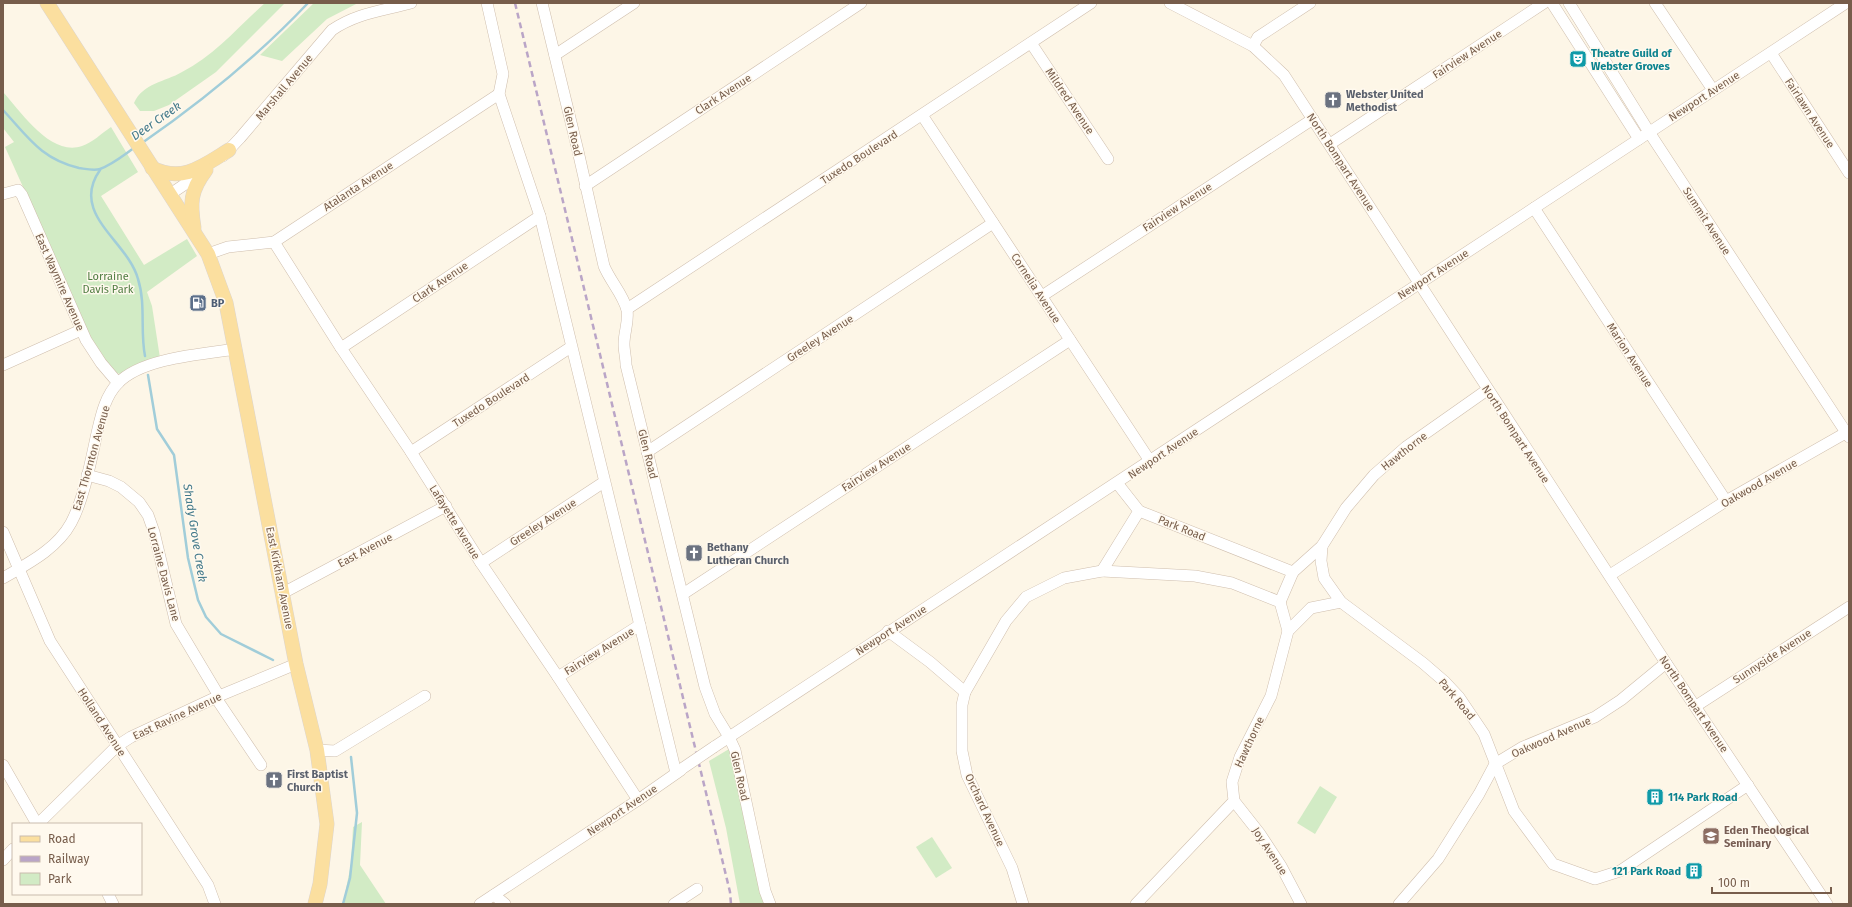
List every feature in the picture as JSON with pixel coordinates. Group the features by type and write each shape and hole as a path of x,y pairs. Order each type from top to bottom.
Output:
{"main road":[{"name":"East Kirkham Avenue","path":"47,3 208,254 226,303 296,664 317,750 327,824 320,884 315,904"},
{"path":"149,163 160,171 182,174 204,165 229,150"},
{"path":"195,233 191,207 192,196 197,181 206,170"}],"street":[{"name":"Marshall Avenue","path":"169,195 206,170 229,150 332,30 359,15 408,3"},
{"path":"487,3 503,74 499,94 540,216 640,625 680,770"},
{"name":"Glen Road","path":"542,3 604,266 611,281 623,299 626,309 628,323 624,343 626,365 705,687 715,714 735,750 765,891 770,904"},
{"path":"555,55 634,3"},
{"name":"Clark Avenue","path":"585,186 861,3"},
{"name":"Tuxedo Boulevard","path":"626,309 922,116 1091,3"},
{"name":"North Bompart Avenue","path":"1170,3 1253,46 1284,75 1330,144 1487,390 1610,575 1666,663 1827,904"},
{"path":"1253,46 1258,37 1310,3"},
{"name":"Fairview Avenue","path":"1330,144 1544,3"},
{"path":"1552,3 1644,135"},
{"name":"Summit Avenue","path":"1569,3 1644,135 1848,433"},
{"path":"1655,3 1713,90"},
{"name":"Newport Avenue","path":"480,904 638,800 714,747 888,631 1117,483 1846,3"},
{"name":"Mildred Avenue","path":"1031,43 1108,159"},
{"name":"Fairlawn Avenue","path":"1771,53 1849,173"},
{"name":"Atalanta Avenue","path":"208,254 228,247 274,242 499,94"},
{"name":"Cornelia Avenue","path":"922,116 1150,461"},
{"name":"Fairview Avenue","path":"1042,296 1313,119"},
{"name":"East Waymire Avenue","path":"3,194 18,190 22,195 81,330 93,352 118,383"},
{"name":"Marion Avenue","path":"1534,208 1726,501"},
{"name":"Clark Avenue","path":"341,348 540,216"},
{"name":"Greeley Avenue","path":"647,452 993,223"},
{"name":"Lafayette Avenue","path":"274,242 341,348 412,452 481,563 558,677 638,800"},
{"path":"3,365 81,330"},
{"name":"Fairview Avenue","path":"683,594 1070,340"},
{"name":"Tuxedo Boulevard","path":"412,452 571,347"},
{"name":"East Thornton Avenue","path":"3,578 56,543 71,524 87,475 108,397 118,383 140,368 154,363 236,349"},
{"name":"Hawthorne","path":"1322,546 1346,508 1374,474 1406,447 1487,390"},
{"name":"Oakwood Avenue","path":"1610,575 1726,501 1848,433"},
{"name":"Lorraine Davis Lane","path":"87,475 109,481 122,487 139,502 148,515 154,532 176,624 218,697 261,765"},
{"name":"Greeley Avenue","path":"481,563 604,482"},
{"path":"1102,571 1139,511 1117,483"},
{"name":"East Avenue","path":"283,593 446,506"},
{"name":"Park Road","path":"1139,511 1293,572"},
{"name":"Holland Avenue","path":"3,532 50,641 208,885 215,904"},
{"path":"1322,546 1293,572 1280,602 1288,631 1311,608 1341,602"},
{"name":"Park Road","path":"1322,546 1321,561 1324,578 1341,602 1423,663 1445,682 1459,697 1484,734 1514,812 1553,864 1595,879 1620,870 1748,784"},
{"path":"888,631 930,662 965,692 1006,621 1026,597 1064,578 1102,571 1194,576 1232,583 1280,602"},
{"name":"Sunnyside Avenue","path":"1696,706 1849,607"},
{"name":"Fairview Avenue","path":"558,677 640,625"},
{"name":"Hawthorne","path":"1234,801 1232,782 1240,757 1271,696 1288,631"},
{"name":"Oakwood Avenue","path":"1399,904 1438,859 1495,764 1523,747 1595,717 1621,700 1666,663"},
{"name":"East Ravine Avenue","path":"38,823 117,746 131,737 218,697 296,664"},
{"name":"Orchard Avenue","path":"965,692 962,705 962,751 967,775 1012,868 1022,904"},
{"path":"317,750 335,751 425,696"},
{"path":"3,765 36,823"},
{"path":"1136,904 1234,801"},
{"name":"Joy Avenue","path":"1234,801 1260,834 1281,866 1300,904"},
{"path":"3,860 12,851"},
{"path":"674,904 696,889"},
{"path":"108,895 113,904"},
{"path":"494,895 505,904"}],"green space":[{"path":"265,3 285,3 216,72 169,105 154,111 140,111 134,103 143,91 194,65 216,49"},
{"path":"314,3 358,3 327,19 282,61 260,55"},
{"name":"Lorraine Davis Park","path":"3,92 38,131 59,145 70,148 86,145 111,127 138,172 101,196 144,265 187,239 197,256 147,292 152,306 160,358 120,374 117,373 97,351 5,147 14,142 3,128"},
{"path":"729,749 766,904 740,904 726,828 709,761"},
{"path":"1320,786 1337,797 1315,834 1297,823"},
{"path":"362,822 360,865 386,904 343,904 351,864 353,827"},
{"path":"932,837 952,868 936,878 916,847"}],"waterway":[{"name":"Deer Creek","path":"142,143 228,78 289,23 308,3"},
{"name":"Deer Creek","path":"3,110 28,138 45,153 66,164 79,168 98,170 134,148"},
{"name":"Shady Grove Creek","path":"100,170 92,186 91,200 96,214 132,265 138,279 142,298 145,356"},
{"name":"Shady Grove Creek","path":"148,375 157,429 174,455 188,558 198,600 206,617 221,634 273,660"},
{"name":"Shady Grove Creek","path":"343,904 350,878 357,813 351,757"}],"railway":[{"path":"515,3 730,892 731,904"}],"place":[{"name":"Theatre Guild of Webster Groves","path":"1578,59"},
{"name":"Webster United Methodist","path":"1333,100"},
{"name":"BP","path":"198,303"},
{"name":"Bethany Lutheran Church","path":"694,553"},
{"name":"First Baptist Church","path":"274,780"},
{"name":"114 Park Road","path":"1655,797"},
{"name":"Eden Theological Seminary","path":"1711,836"},
{"name":"121 Park Road","path":"1694,871"}]}
